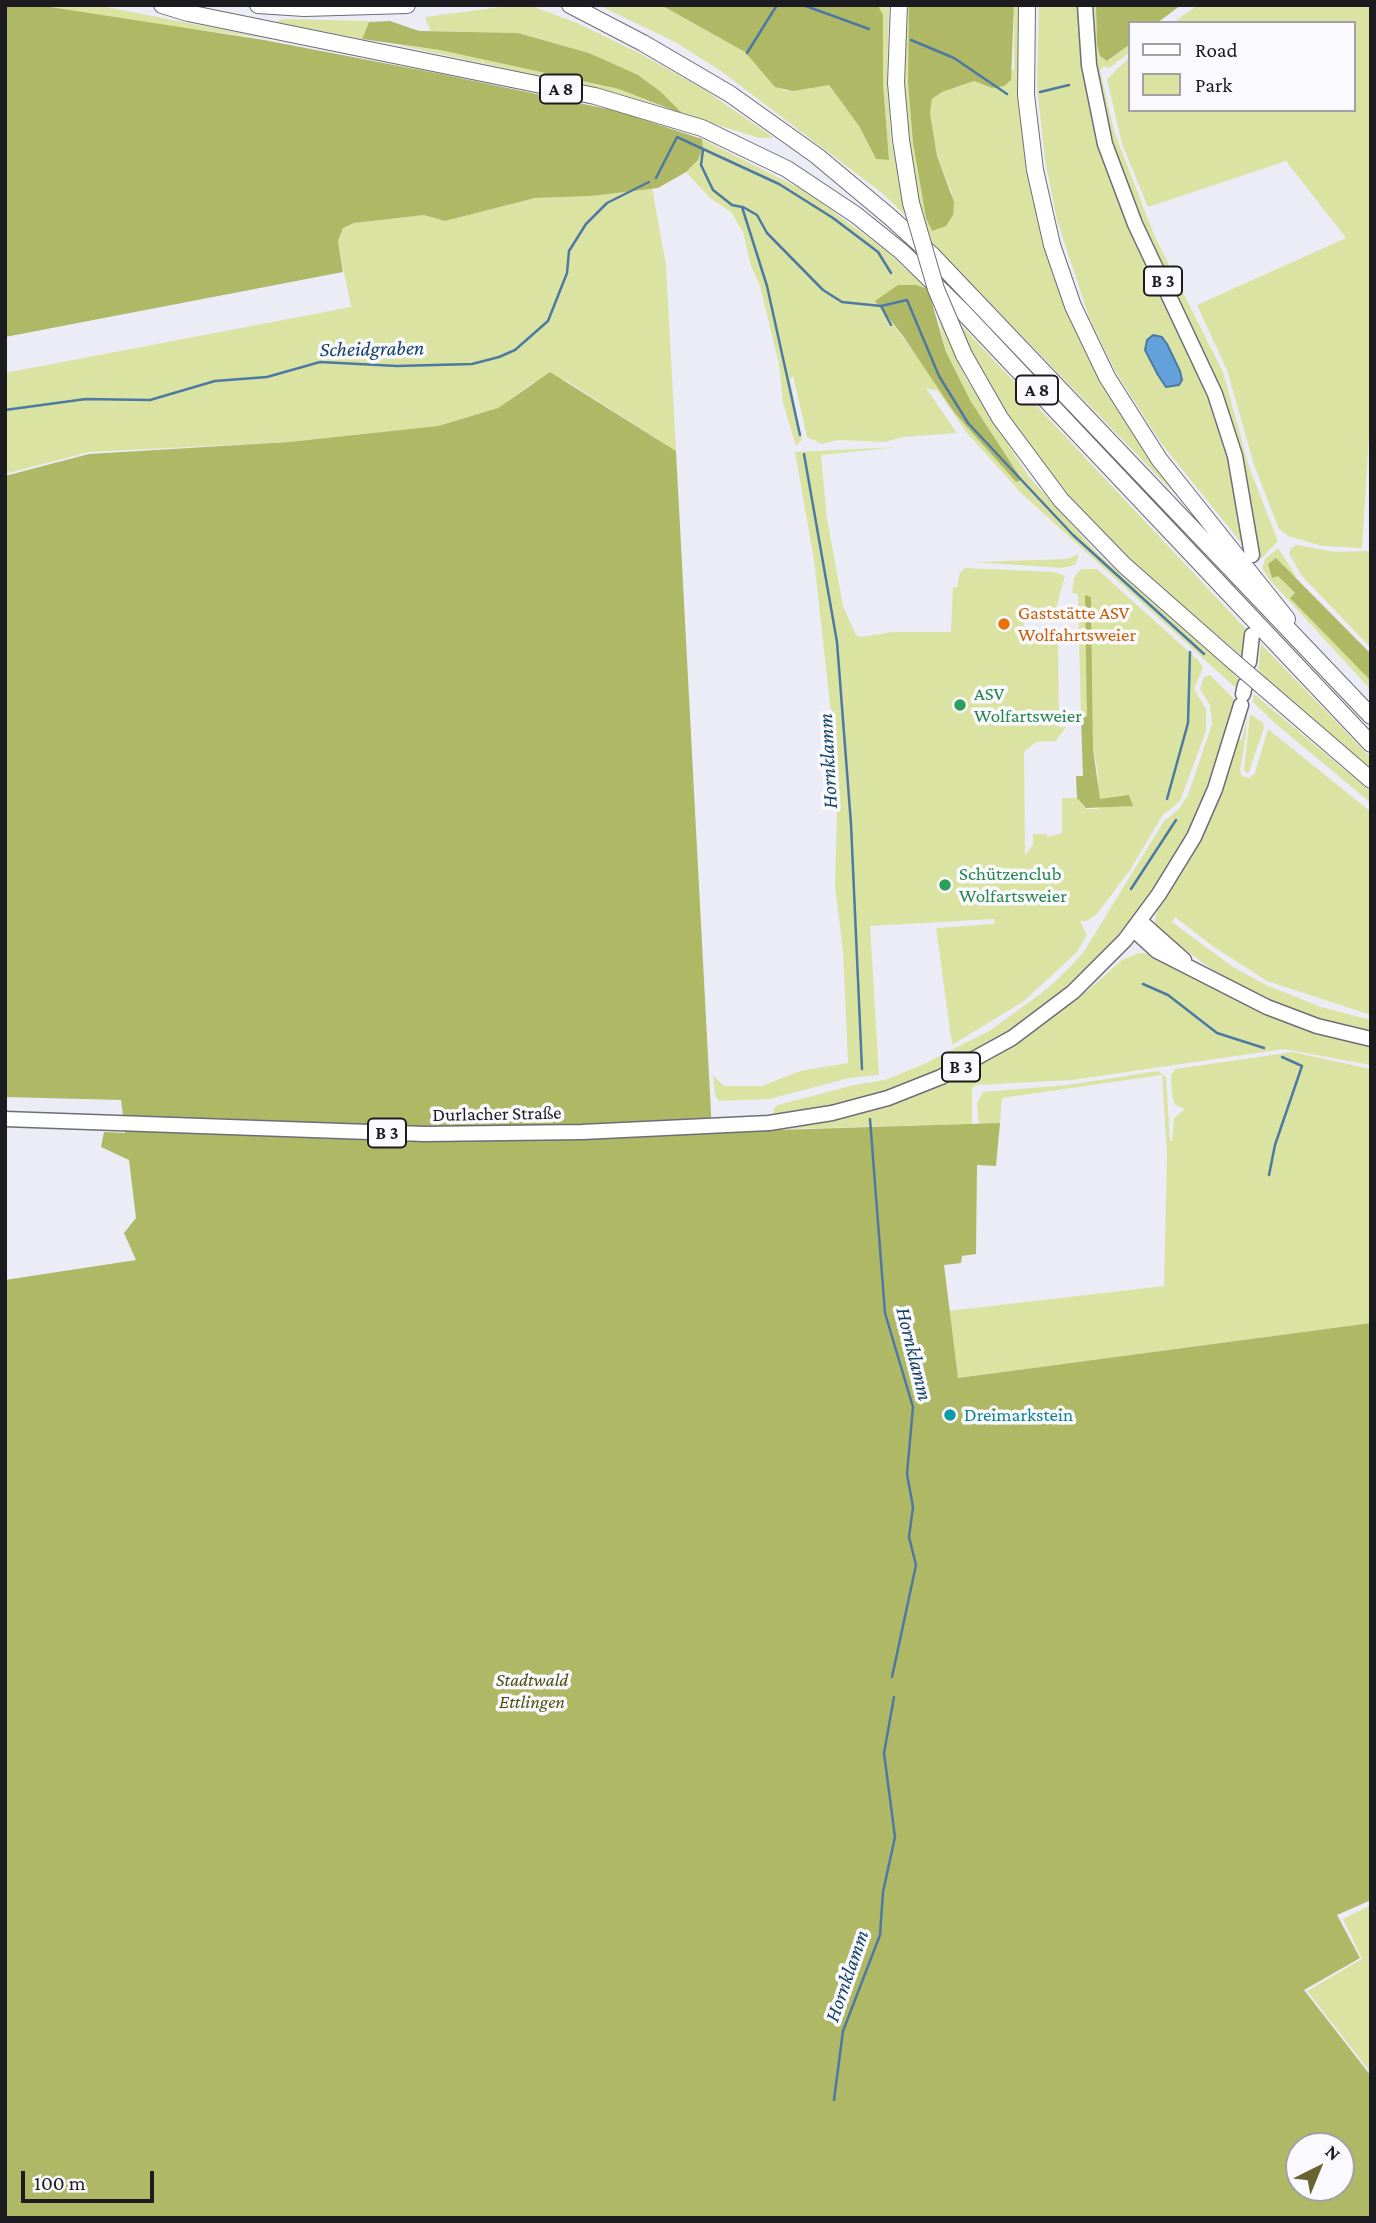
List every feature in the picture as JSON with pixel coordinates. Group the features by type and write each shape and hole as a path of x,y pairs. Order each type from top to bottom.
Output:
{"highway":[{"name":"A 8","path":"162,5 188,13 596,96 702,128 787,169 856,215 902,252 963,312 1371,744"},
{"path":"258,5 304,8 407,5"},
{"name":"A 8","path":"570,5 689,68 741,102 817,156 890,217 933,256 1371,716"},
{"name":"A 8","path":"899,5 896,83 901,140 911,203 936,289 964,355 1000,418 1061,500 1124,565 1241,662 1262,686 1371,780"},
{"name":"A 8","path":"1027,5 1026,95 1035,170 1052,245 1078,318 1107,377 1159,459 1206,521 1272,597 1308,650"}],"main road":[{"name":"B 3","path":"1085,5 1091,81 1109,156 1135,224 1215,394 1235,456 1252,555"},
{"path":"1241,662 1252,635"},
{"name":"B 3","path":"1108,958 1169,880 1202,820 1226,758 1243,695"},
{"path":"1136,925 1150,946 1281,1013 1371,1039"},
{"path":"1136,925 1191,966"},
{"path":"1108,958 1150,946"},
{"name":"Durlacher Straße","path":"5,1119 477,1134 755,1124 801,1119 861,1106 928,1083 998,1047 1051,1010 1108,958"}],"green space":[{"path":"5,5 37,5 264,40 441,74 617,111 702,139 703,148 698,160 686,172 658,188 591,196 535,198 445,221 424,215 354,223 343,228 338,241 343,272 5,337"},
{"path":"37,5 96,5 265,38 125,21"},
{"path":"529,5 577,23 639,53 705,90 774,138 759,138 683,114 661,92 589,53 518,33 430,31 425,17"},
{"path":"598,5 661,5 745,52 784,91 829,85 859,126 876,159 889,160 883,83 883,15 878,5 889,5 887,80 891,140 906,216 882,193 721,71 675,42"},
{"path":"661,5 878,5 883,15 883,83 889,160 876,159 859,126 829,85 793,91 775,87 745,52"},
{"path":"906,5 910,9 908,83 913,143 926,218 932,231 952,193 937,156 930,113 932,99 942,92 974,81 992,88 1014,69 1014,5 1020,5 1019,90 1025,151 1101,380 1182,501 929,240 914,180 908,135 903,64"},
{"path":"909,5 1014,5 1011,80 1004,86 992,88 974,81 942,92 932,99 930,113 937,156 954,202 953,215 946,226 932,231 926,218 913,143 908,83"},
{"path":"1039,5 1079,5 1089,101 1106,168 1204,381 1228,449 1243,545 1161,443 1115,371 1089,317 1057,220 1045,160 1037,87"},
{"path":"1090,5 1096,5 1097,44 1108,61 1128,46 1128,54 1109,68 1104,66 1100,70 1114,131 1154,235 1223,372 1249,467 1278,541 1260,560 1247,478 1236,437 1141,225 1115,158 1094,69"},
{"path":"1096,5 1181,5 1160,21 1128,21 1128,46 1107,61 1100,56"},
{"path":"1198,5 1371,5 1371,405 1362,548 1322,546 1288,536 1279,529 1254,465 1227,370 1197,305 1346,238 1286,161 1148,207 1122,144 1107,79 1128,59 1128,112 1355,112 1355,21 1176,21"},
{"path":"284,19 369,22 362,39 275,22"},
{"path":"390,21 419,31 518,33 589,53 638,75 661,92 683,114 619,89 440,50 362,39 369,22"},
{"path":"393,44 440,50 619,89 667,108 602,89"},
{"path":"702,139 805,191 884,249 928,289 916,285 877,303 981,442 1016,482 1022,480 970,400 946,352 937,312 965,377 1029,477 1097,553 1233,673 1239,680 1237,689 1022,494 967,433 938,391 926,388 957,433 903,437 885,442 838,440 822,444 807,437 793,376 790,379 802,440 796,446 783,403 779,364 760,286 751,266 743,232 731,212 709,197 686,172 698,160 703,148"},
{"path":"652,187 666,265 676,451 565,380 534,382 498,408 438,426 289,442 89,452 5,474 5,373 351,307 338,241 343,228 354,223 424,215 445,221 535,198 591,196"},
{"path":"898,285 916,285 928,289 946,352 970,400 1022,480 1016,482 954,412 903,336 875,301"},
{"path":"959,323 1245,628 1242,656 1138,568 1060,490 1005,414 973,357"},
{"name":"Stadtwald Ettlingen","path":"550,372 676,451 712,1132 1000,1123 996,1166 977,1165 976,1254 962,1256 961,1263 944,1265 958,1378 1371,1323 1371,1900 1337,1915 1360,1958 1304,1990 1371,2076 1371,2218 5,2218 5,1280 136,1260 124,1233 136,1218 129,1160 101,1147 104,1132 125,1133 121,1100 5,1097 5,476 89,454 289,442 438,426 498,408"},
{"path":"899,447 821,455 827,518 843,606 856,635 860,637 893,632 951,632 953,587 957,587 960,573 965,568 1055,572 1065,576 1056,608 1051,614 1023,615 1025,636 1058,635 1064,640 1064,643 1058,643 1059,727 1066,727 1056,741 1036,742 1024,752 1025,855 1033,845 1033,834 1047,834 1047,837 1062,833 1062,798 1077,798 1086,809 1099,809 1098,772 1093,749 1091,596 1087,716 1081,718 1078,594 1072,593 1074,578 1081,569 1097,569 1198,660 1203,668 1194,689 1206,709 1206,731 1180,801 1162,816 1130,870 1097,914 1087,921 1080,921 1087,935 1077,952 1024,1001 952,1045 936,928 994,924 994,919 870,926 879,1075 849,1078 770,1099 719,1101 715,1095 713,1075 724,1086 762,1086 800,1071 848,1063 843,951 835,886 838,777 814,560 795,452"},
{"path":"1297,545 1336,552 1371,551 1371,648 1302,576 1289,554 1291,548"},
{"path":"1278,548 1296,576 1294,578 1276,559 1273,578 1278,575 1295,594 1291,598 1371,681 1371,690 1269,579 1262,568 1265,559"},
{"path":"1079,554 1075,565 1062,568 974,562 1067,559"},
{"path":"1276,558 1371,654 1371,681 1290,598 1295,593 1278,576 1272,578 1268,564"},
{"path":"1085,595 1091,597 1093,749 1100,799 1129,795 1133,806 1086,808 1077,798 1076,776 1083,776 1081,718 1087,716"},
{"path":"1261,644 1371,758 1371,771 1264,677 1258,670"},
{"path":"1210,675 1237,702 1221,758 1177,853 1142,906 1090,968 1054,1001 993,1045 907,1086 856,1103 778,1117 775,1115 773,1109 778,1105 854,1085 885,1080 924,1064 991,1030 1048,988 1070,967 1083,953 1164,821 1178,810 1188,795 1212,724 1210,705 1200,689 1204,677"},
{"path":"1254,694 1371,792 1371,803 1277,725 1253,702"},
{"path":"1247,714 1240,772 1243,777 1250,778 1255,773 1268,729 1371,812 1371,1015 1267,981 1214,947 1175,917 1172,922 1233,967 1266,985 1321,1007 1371,1020 1371,1035 1283,1009 1217,973 1157,929 1157,910 1206,828 1237,741 1242,740"},
{"path":"1250,714 1263,723 1264,728 1248,774 1244,770"},
{"path":"1139,953 1150,954 1371,1044 1371,1065 1284,1049 1072,1080 975,1085 972,1089 972,1124 748,1130 882,1105 1087,991 1122,960"},
{"path":"1293,1052 1371,1069 1371,1323 958,1378 948,1311 1164,1286 1167,1153 1162,1075 1002,1098 1000,1123 979,1124 977,1103 983,1092 1067,1085 1158,1071 1166,1077 1172,1141 1174,1118 1185,1109 1175,1105 1172,1096 1171,1075 1175,1069"},
{"path":"1371,1905 1371,2073 1307,1991 1362,1959 1343,1919"}],"water":[{"path":"1153,335 1162,337 1167,344 1180,371 1182,380 1179,385 1166,387 1145,350 1147,340"}],"waterway":[{"name":"Scheidgraben","path":"747,53 777,5"},
{"path":"803,5 869,29"},
{"path":"911,40 954,58 1007,94"},
{"path":"1040,92 1069,85"},
{"path":"656,178 677,137 779,184 833,218 878,252 891,273"},
{"name":"Hornklamm","path":"703,150 701,165 713,190 732,205 742,207 767,286 800,435"},
{"name":"Scheidgraben","path":"5,410 86,399 150,400 215,381 267,377 320,362 397,366 472,364 499,357 515,350 548,321 567,273 569,251 586,224 607,203 649,182"},
{"path":"743,207 757,215 767,233 823,290 842,302 881,306 891,325"},
{"path":"881,306 907,300 939,376 968,423 1073,535 1204,654"},
{"name":"Hornklamm","path":"804,454 837,642 851,824 862,1069"},
{"path":"1167,799 1188,723 1190,652"},
{"path":"1131,889 1176,820"},
{"path":"1143,984 1168,995 1217,1033 1264,1048"},
{"path":"1269,1175 1275,1145 1302,1066 1282,1057"},
{"name":"Hornklamm","path":"870,1119 885,1313 913,1407 907,1474 913,1507 909,1537 916,1565 892,1677"},
{"name":"Hornklamm","path":"834,2100 843,2031 880,1935 883,1892 895,1837 884,1753 894,1697"}],"place":[{"name":"Gaststätte ASV Wolfahrtsweier","path":"1004,624"},
{"name":"ASV Wolfartsweier","path":"960,705"},
{"name":"Schützenclub Wolfartsweier","path":"945,885"},
{"name":"Dreimarkstein","path":"950,1415"}]}
